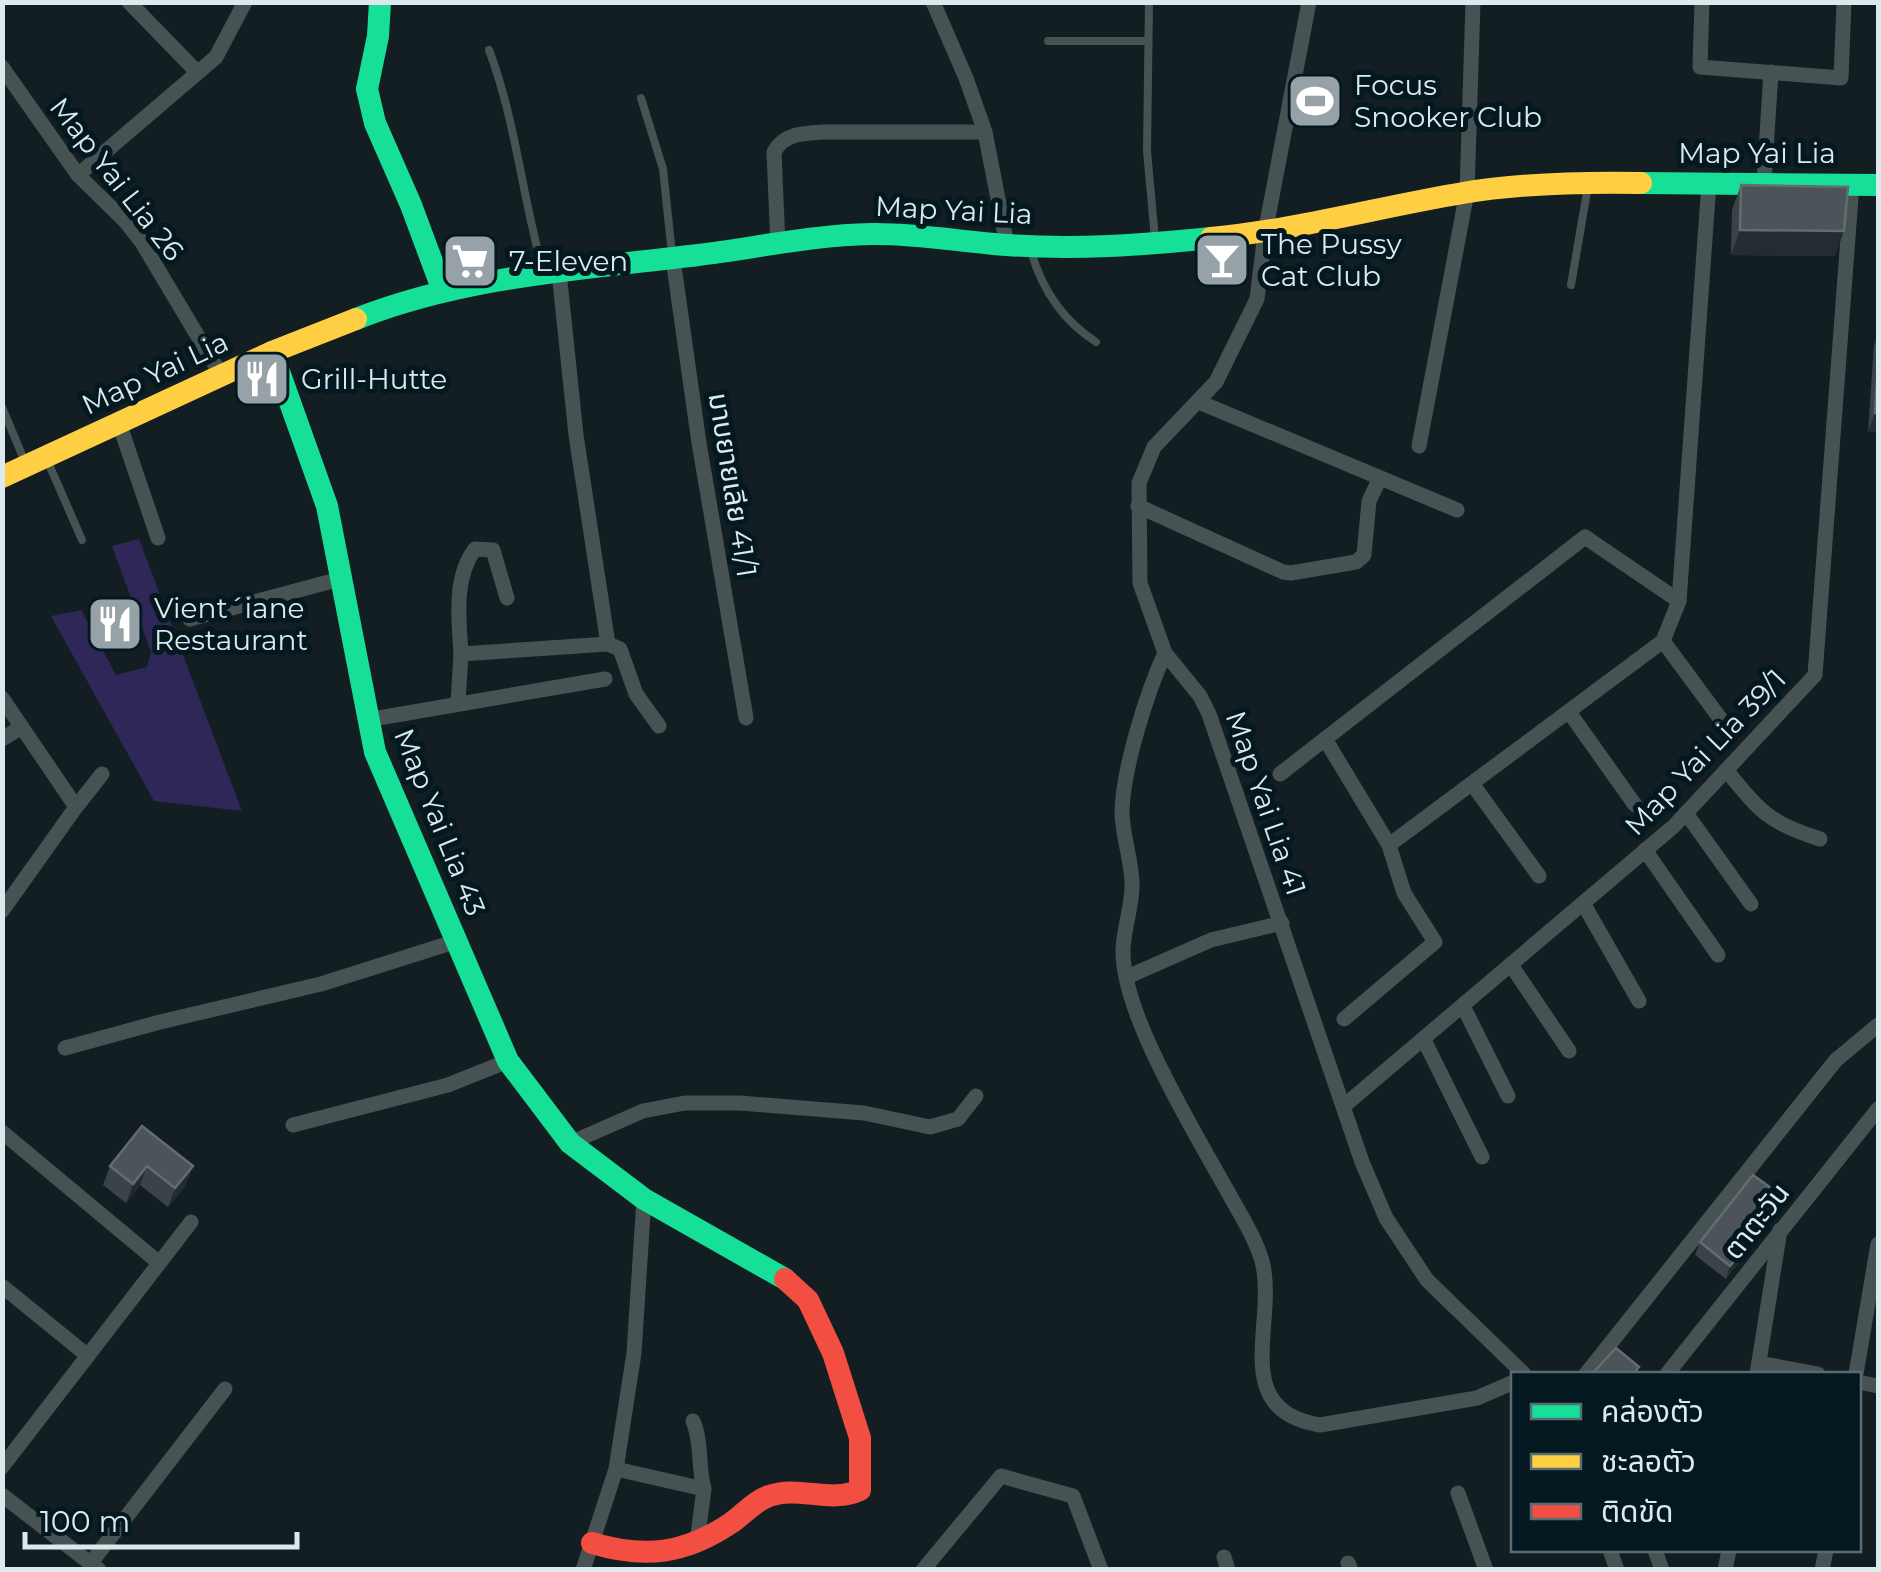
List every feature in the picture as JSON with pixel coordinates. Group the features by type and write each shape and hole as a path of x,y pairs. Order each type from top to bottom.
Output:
{"street":[{"path":"129,2 197,72"},
{"path":"78,175 216,57 245,2"},
{"path":"380,2 378,36 367,89 375,123 443,291"},
{"path":"934,2 985,132 1018,245"},
{"name":"Map Yai Lia 41","path":"1310,2 1257,298 1216,382 1154,447 1139,483 1140,584 1165,653 1200,696 1209,714 1346,1105 1362,1162 1386,1218 1427,1280 1522,1372"},
{"path":"1420,446 1467,192 1472,2"},
{"path":"1702,2 1700,66 1841,78 1844,2"},
{"name":"Map Yai Lia 26","path":"2,68 78,175 141,241 222,375"},
{"path":"1764,182 1770,72"},
{"path":"778,245 774,152 784,139 824,132 985,132"},
{"name":"Map Yai Lia","path":"2,477 272,352 396,303 552,273 867,234 1018,245 1122,247 1266,233 1467,192 1588,182 1878,184"},
{"path":"1389,846 1663,642 1679,601 1710,183"},
{"name":"Map Yai Lia 39/1","path":"1346,1105 1686,813 1815,675 1852,184"},
{"name":"มาบยายเลีย 41/1","path":"673,259 699,444 746,718"},
{"path":"552,273 608,644"},
{"name":"Map Yai Lia 43","path":"272,352 327,506 375,752 508,1062 570,1143 644,1199 782,1276 808,1300 832,1353 860,1438 860,1490 828,1497 774,1494 760,1499 738,1519 696,1542"},
{"path":"1199,402 1456,510"},
{"path":"119,423 158,538"},
{"path":"1138,506 1291,573 1356,562 1364,555 1369,501 1380,478"},
{"path":"1280,774 1585,538 1679,601"},
{"path":"458,702 460,588 466,563 475,548 486,547 495,554 508,598"},
{"path":"190,619 340,579"},
{"path":"1663,642 1722,721"},
{"path":"461,654 608,644 620,650 636,694 658,726"},
{"path":"1165,653 1153,679 1122,809 1133,888 1124,924 1123,955 1143,1027 1164,1076 1246,1224 1261,1259 1265,1280 1261,1371 1269,1395 1297,1421 1320,1425 1478,1398 1511,1383"},
{"path":"367,720 606,679"},
{"path":"2,698 76,807"},
{"path":"1568,712 1635,805"},
{"path":"2,738 20,728"},
{"path":"1326,738 1389,846 1404,893 1435,942 1344,1019"},
{"path":"1726,770 1758,809 1779,823 1820,838"},
{"path":"2,910 102,774"},
{"path":"1472,785 1539,876"},
{"path":"1686,813 1751,904"},
{"path":"1645,850 1718,955"},
{"path":"1584,903 1639,1002"},
{"path":"1127,977 1211,940 1282,923"},
{"path":"65,1048 321,984 457,941"},
{"path":"1512,965 1568,1052"},
{"path":"1463,1006 1508,1096"},
{"path":"1588,1372 1836,1060 1878,1025"},
{"path":"1424,1040 1482,1157"},
{"path":"293,1126 448,1085 508,1062"},
{"path":"570,1143 643,1111 686,1102 864,1113 930,1126 958,1118 976,1096"},
{"name":"ตาตะวัน","path":"1673,1372 1780,1228 1878,1109"},
{"path":"2,1132 158,1262"},
{"path":"583,1570 616,1469 634,1353 644,1199"},
{"path":"2,1467 191,1222"},
{"path":"1780,1228 1758,1369 1794,1372"},
{"path":"1856,1372 1878,1244"},
{"path":"2,1286 88,1356"},
{"path":"2,1495 95,1567 225,1389"},
{"path":"592,1543 651,1557 696,1542 704,1490 699,1473 698,1431 693,1421"},
{"path":"616,1469 704,1490"},
{"path":"923,1570 1001,1476 1073,1496 1101,1570"},
{"path":"1458,1493 1486,1570"}],"lane":[{"path":"1148,2 1147,150 1155,244"},
{"path":"1048,40 1148,41"},
{"path":"489,50 504,91 528,219 552,273"},
{"path":"641,98 663,169 673,259"},
{"path":"1571,284 1588,182"},
{"path":"1018,245 1051,300 1074,328 1096,342"},
{"path":"2,408 82,540"}],"shaded area":[{"path":"139,539 242,811 154,801 51,616 81,610 116,675 147,667 151,652 112,546"}],"building":[{"path":"1741,185 1848,187 1844,231 1740,230"},
{"path":"1878,364 1878,413 1875,413"},
{"path":"142,1126 193,1166 175,1188 147,1166 133,1184 110,1166"},
{"path":"1753,1175 1778,1193 1730,1266 1700,1242"},
{"path":"1616,1348 1639,1367 1635,1372 1594,1372"}],"traffic: fast":[{"path":"380,2 378,36 367,89 375,123 443,291"},
{"path":"1641,183 1878,185"},
{"path":"356,319 397,304 482,284 828,237 888,234 1058,247 1211,238"},
{"path":"272,352 327,506 375,752 508,1061 570,1143 644,1199 785,1279"}],"traffic: slow":[{"path":"1211,238 1485,190 1641,183"},
{"path":"2,477 272,352 356,319"}],"traffic: jam":[{"path":"592,1543 630,1551 664,1551 714,1533 769,1496 792,1492 837,1495 860,1490 860,1438 833,1353 808,1300 785,1279"}],"place":[{"name":"Focus Snooker Club","path":"1315,101"},
{"name":"The Pussy Cat Club","path":"1222,260"},
{"name":"7-Eleven","path":"470,261"},
{"name":"Grill-Hutte","path":"262,379"},
{"name":"Vient´iane Restaurant","path":"115,624"}]}
